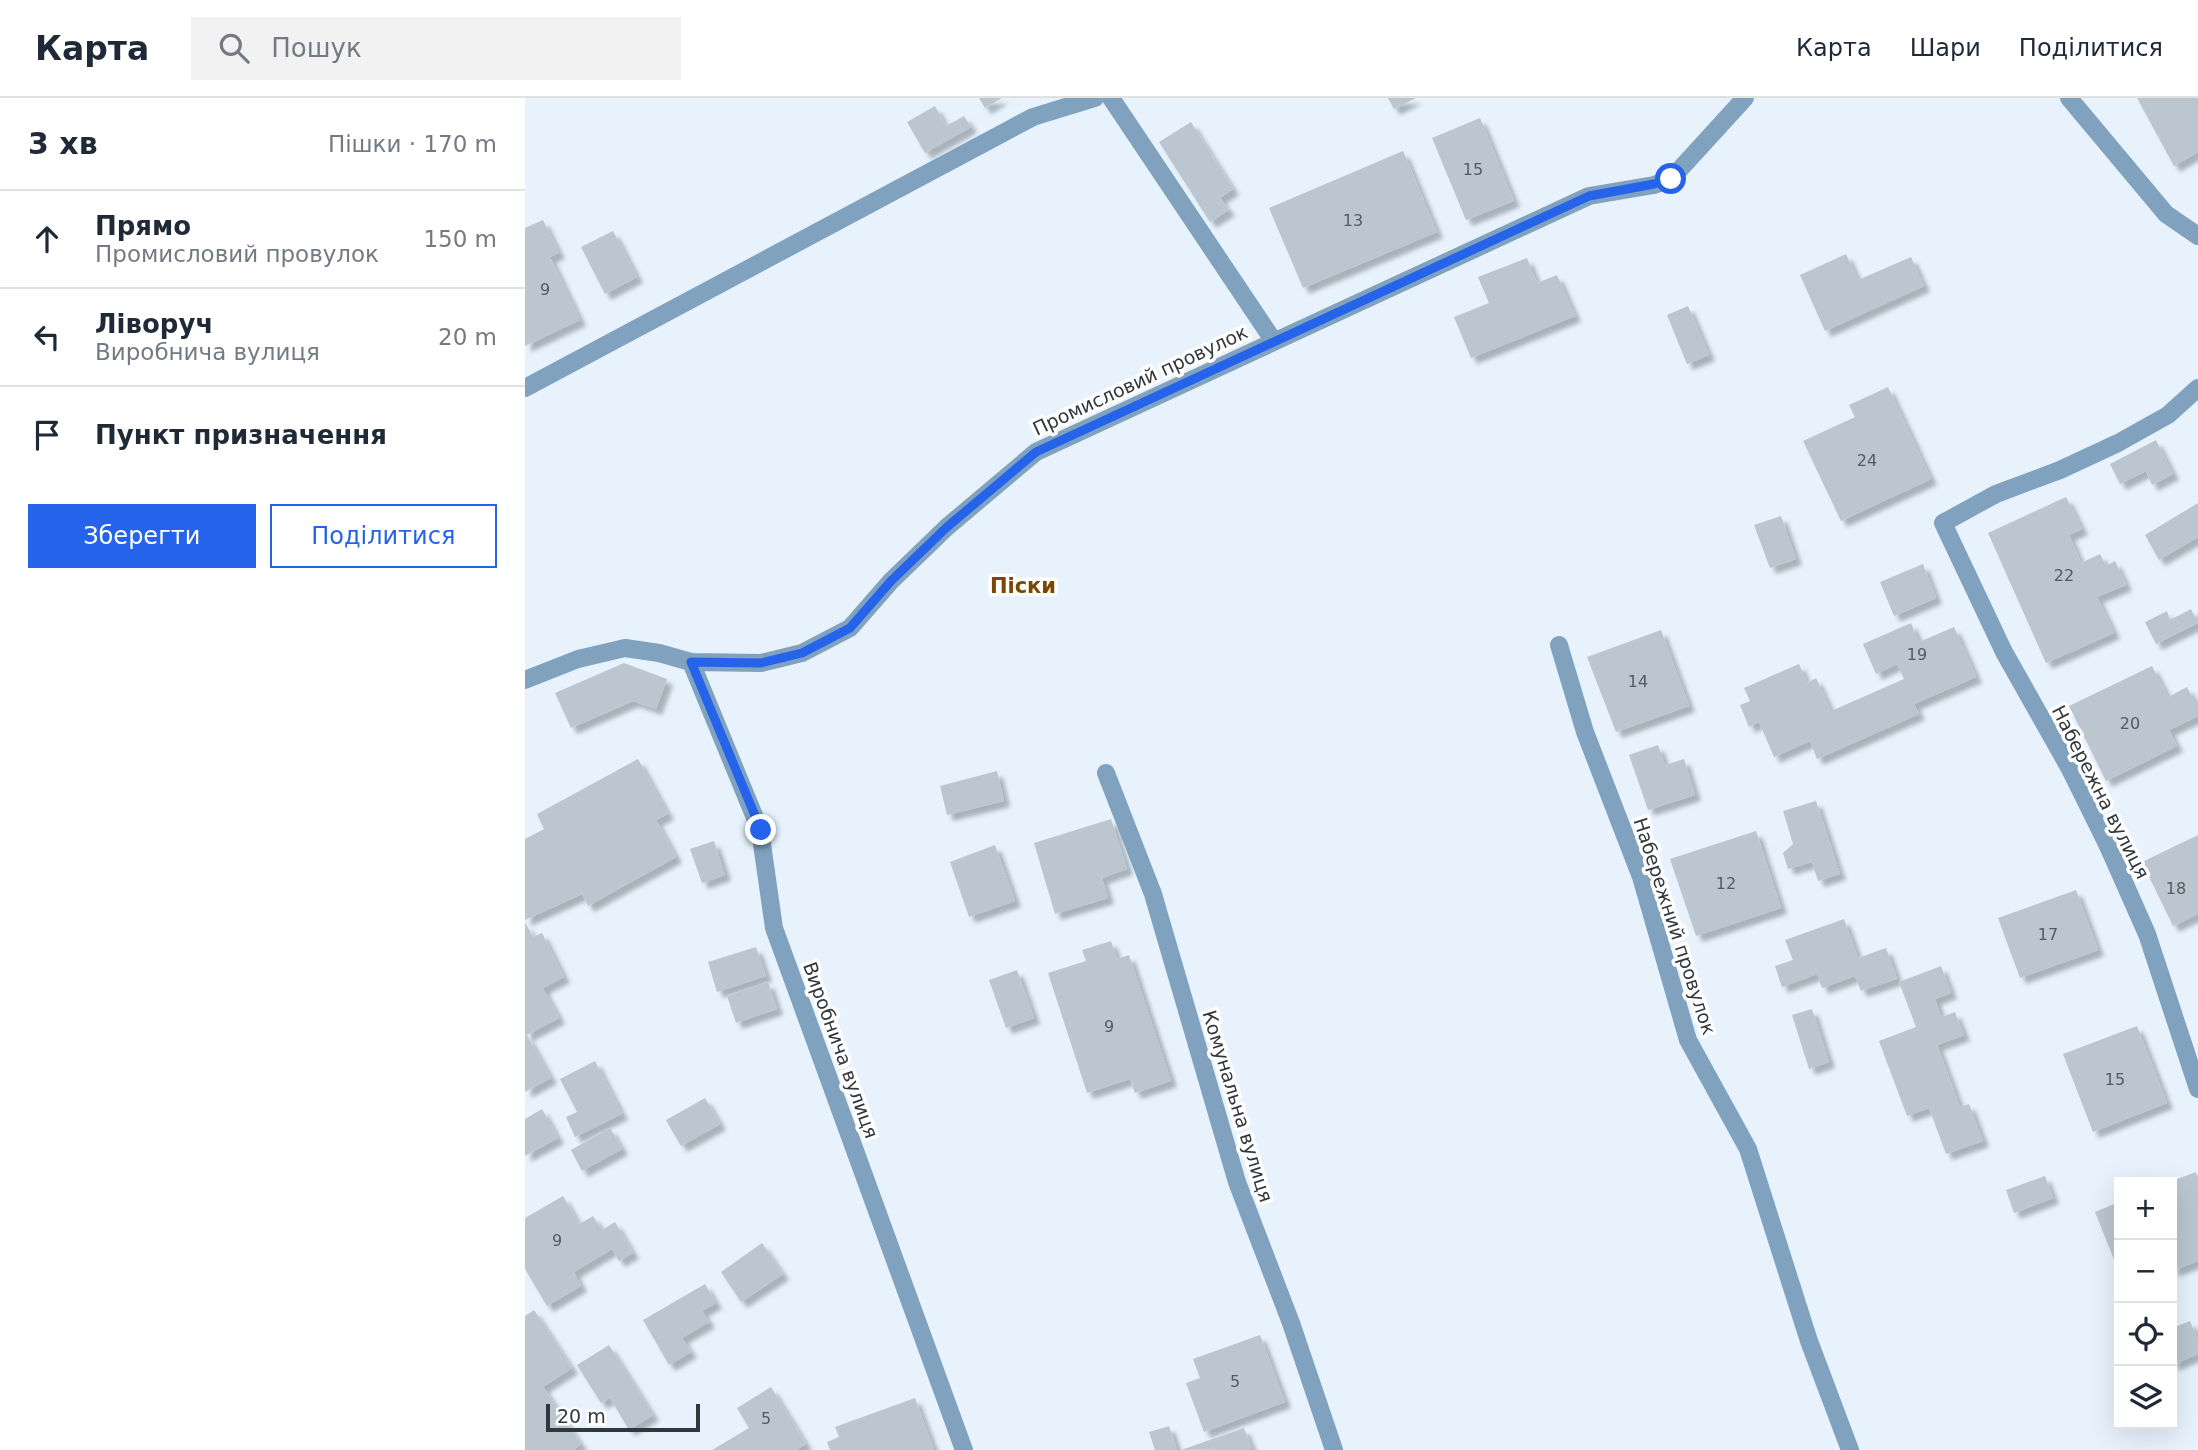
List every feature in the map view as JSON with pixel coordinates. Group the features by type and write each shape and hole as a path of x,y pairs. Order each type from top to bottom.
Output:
{"street":[{"path":"525,388 1033,117 1095,98"},
{"path":"1111,98 1273,341"},
{"name":"Промисловий провулок","path":"525,680 578,659 625,648 659,653 691,662 761,663 802,653 850,628 891,581 947,527 1036,452 1589,196 1671,179 1745,98"},
{"path":"2069,98 2166,214 2198,236"},
{"name":"Набережна вулиця","path":"2198,388 2168,415 2118,443 2060,470 1996,494 1943,523 2004,652 2070,769 2108,846 2147,934 2198,1089"},
{"name":"Набережний провулок","path":"1559,645 1585,732 1641,877 1688,1040 1748,1149 1809,1341 1850,1450"},
{"name":"Виробнича вулиця","path":"691,662 761,830 774,928 964,1450"},
{"name":"Комунальна вулиця","path":"1106,773 1153,894 1237,1182 1291,1323 1334,1450"}],"building":[{"path":"979,98 1002,98 985,108"},
{"path":"1388,98 1416,98 1394,109"},
{"path":"2137,98 2198,98 2198,152 2174,166"},
{"path":"935,106 946,126 964,116 971,127 925,153 907,122"},
{"path":"1480,118 1514,201 1466,220 1432,138"},
{"path":"1191,122 1233,189 1220,198 1229,210 1210,222 1159,142"},
{"path":"1403,151 1437,232 1303,288 1269,208"},
{"path":"543,220 559,253 550,257 580,320 525,346 525,228"},
{"path":"613,231 637,277 605,294 581,247"},
{"path":"1846,254 1858,280 1911,257 1924,286 1825,331 1800,275"},
{"path":"1527,258 1537,283 1557,275 1575,316 1471,358 1454,317 1489,303 1478,277"},
{"path":"1688,306 1709,355 1687,364 1667,315"},
{"path":"1888,387 1931,479 1841,521 1803,441 1855,417 1849,405"},
{"path":"2156,440 2173,474 2152,485 2146,471 2120,484 2110,464"},
{"path":"2066,497 2082,529 2069,535 2081,563 2100,554 2106,566 2115,561 2126,585 2097,597 2114,633 2046,663 1988,533"},
{"path":"2198,503 2198,537 2159,560 2145,535"},
{"path":"1781,516 1796,559 1770,568 1754,525"},
{"path":"1923,564 1936,598 1894,616 1880,582"},
{"path":"2191,609 2198,623 2156,644 2145,622 2167,611 2170,620"},
{"path":"1911,623 1919,642 1954,627 1976,677 1914,704 1919,714 1817,759 1810,741 1774,757 1759,722 1749,727 1740,705 1750,701 1744,688 1799,664 1807,683 1816,678 1831,711 1904,679 1897,664 1876,674 1863,644"},
{"path":"1661,630 1689,706 1616,732 1587,657"},
{"path":"624,663 667,679 656,709 633,701 571,728 555,693"},
{"path":"2152,666 2168,697 2187,687 2198,709 2198,716 2169,730 2177,746 2106,781 2069,706"},
{"path":"1658,745 1665,765 1684,759 1695,795 1648,810 1629,755"},
{"path":"638,759 668,814 656,820 676,857 588,906 582,894 525,920 525,839 544,829 537,814"},
{"path":"997,771 1004,801 947,815 940,786"},
{"path":"1816,801 1840,874 1818,881 1812,862 1788,869 1783,853 1793,844 1783,811"},
{"path":"1111,819 1127,869 1102,878 1108,898 1055,914 1034,843"},
{"path":"1756,831 1781,908 1696,936 1670,859"},
{"path":"2198,835 2198,914 2173,926 2142,862"},
{"path":"714,841 725,875 702,883 690,849"},
{"path":"995,845 1015,901 969,917 950,862"},
{"path":"2076,890 2098,950 2020,978 1998,918"},
{"path":"1844,919 1858,958 1886,948 1897,979 1861,991 1855,976 1822,988 1817,974 1782,987 1775,966 1793,960 1785,940"},
{"path":"525,922 533,937 542,933 564,977 543,988 559,1018 527,1035 551,1078 525,1092"},
{"path":"1111,941 1117,959 1129,955 1171,1081 1135,1093 1130,1079 1087,1093 1048,973 1086,961 1082,950"},
{"path":"756,947 766,976 717,992 708,962"},
{"path":"1941,966 1951,993 1935,999 1941,1017 1955,1012 1964,1035 1937,1045 1960,1107 1969,1104 1983,1141 1946,1154 1929,1108 1907,1116 1879,1041 1916,1027 1899,982"},
{"path":"1017,970 1034,1018 1006,1028 989,980"},
{"path":"768,982 777,1009 736,1023 727,996"},
{"path":"1812,1009 1829,1062 1809,1069 1792,1015"},
{"path":"2137,1026 2167,1103 2093,1132 2063,1054"},
{"path":"595,1061 622,1114 575,1137 566,1117 577,1112 560,1079"},
{"path":"705,1098 720,1124 681,1146 666,1120"},
{"path":"542,1109 558,1138 525,1156 525,1119"},
{"path":"610,1128 622,1149 582,1171 571,1150"},
{"path":"2196,1172 2198,1177 2198,1261 2177,1269 2177,1240 2177,1179"},
{"path":"2045,1176 2053,1198 2014,1213 2006,1190"},
{"path":"563,1196 579,1224 593,1216 602,1230 615,1222 633,1253 619,1261 612,1249 574,1272 581,1286 547,1306 525,1269 525,1218"},
{"path":"2114,1204 2114,1260 2095,1212"},
{"path":"762,1243 783,1274 741,1302 721,1272"},
{"path":"705,1284 716,1303 702,1311 709,1322 682,1338 691,1352 669,1365 643,1320"},
{"path":"534,1310 572,1368 543,1387 581,1444 573,1450 525,1450 525,1316"},
{"path":"2190,1321 2198,1341 2198,1354 2177,1363 2177,1326"},
{"path":"1260,1335 1285,1402 1204,1432 1186,1383 1200,1378 1193,1359"},
{"path":"609,1345 653,1415 629,1430 610,1398 601,1403 577,1365"},
{"path":"771,1387 806,1444 796,1450 712,1450 749,1428 737,1408"},
{"path":"915,1398 934,1450 830,1450 827,1442 839,1437 835,1427"},
{"path":"1169,1426 1177,1450 1155,1450 1149,1432"},
{"path":"1244,1428 1252,1449 1181,1450"}],"district":[{"name":"Піски","path":"1023,586"}],"route":[{"path":"761,830 691,662 761,663 802,653 850,628 891,581 947,527 1036,452 1589,196 1671,179"}]}
